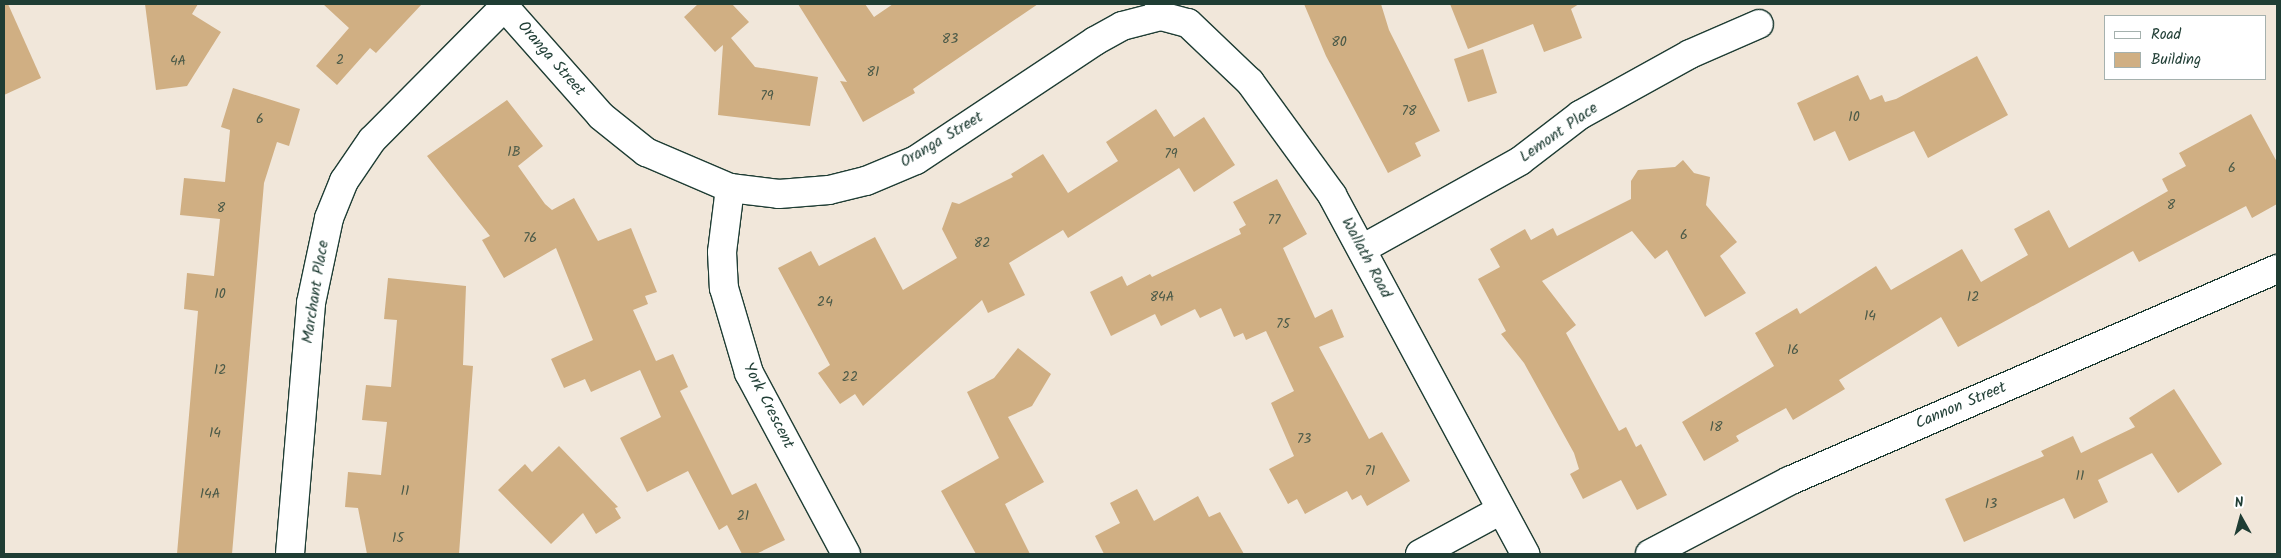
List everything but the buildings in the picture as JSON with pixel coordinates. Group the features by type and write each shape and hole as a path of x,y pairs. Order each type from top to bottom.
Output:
{"street":[{"name":"Oranga Street","path":"503,5 601,116 646,152 730,188 778,194 828,190 866,181 916,160 1122,26 1160,10"},
{"name":"Marchant Place","path":"290,554 311,303 329,218 344,181 372,140 503,5"},
{"name":"Wallath Road","path":"1160,10 1188,23 1250,82 1332,195 1525,554"},
{"name":"Lemont Place","path":"1362,249 1520,161 1580,115 1690,54 1760,24"},
{"name":"York Crescent","path":"730,188 722,252 724,288 749,373 846,554"},
{"name":"Cannon Street","path":"1650,554 1789,481 2277,269"},
{"path":"1420,554 1501,510"}]}
